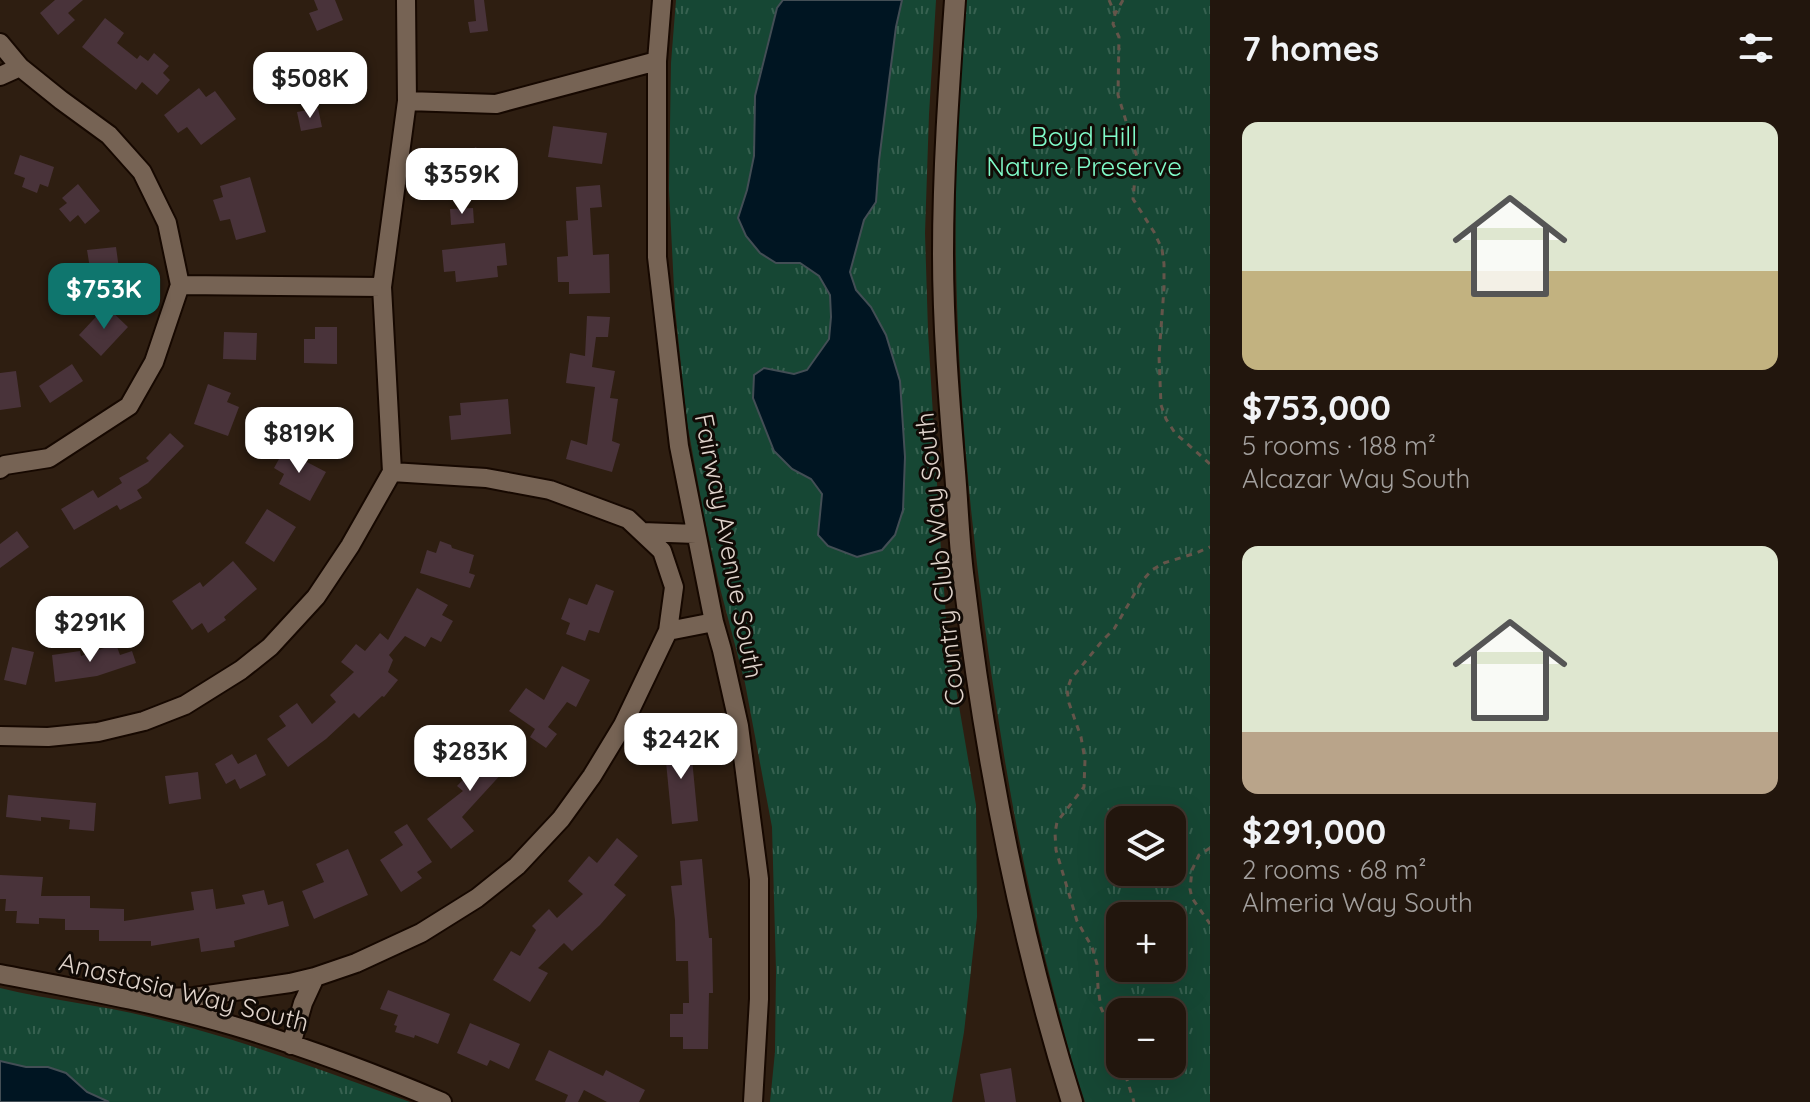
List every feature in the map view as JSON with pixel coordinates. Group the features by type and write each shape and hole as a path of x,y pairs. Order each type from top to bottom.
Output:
{"street":[{"path":"0,736 48,737 98,732 144,721 185,705 241,670 270,647 316,597 350,546 392,472 382,287 407,101 406,0"},
{"name":"Fairway Avenue South","path":"662,0 657,61 657,257 679,446 714,622 739,726 759,879 759,999 753,1102"},
{"name":"Country Club Way South","path":"955,0 946,131 944,271 946,365 963,579 1002,827 1048,1022 1072,1102"},
{"path":"0,43 20,67 109,135 142,172 167,223 180,285 154,362 129,406 49,458 2,466"},
{"path":"407,101 496,104 657,61"},
{"path":"0,76 20,67"},
{"path":"180,285 382,287"},
{"path":"128,999 194,997 290,983 356,963 421,933 477,898 517,866 561,819 623,725 668,631 674,587 662,551 628,519 550,490 486,478 392,472"},
{"path":"642,532 696,534"},
{"path":"668,631 714,622"},
{"name":"Anastasia Way South","path":"0,974 128,999 233,1026 330,1057 442,1102"},
{"path":"291,1045 303,1003 315,977"}],"path":[{"path":"1109,0 1115,14"},
{"path":"1123,0 1113,24 1119,37 1118,95 1137,157 1133,199 1162,249 1161,405 1175,433 1210,464"},
{"path":"1106,1018 1101,1008 1097,964 1092,947 1077,921 1056,850 1057,822 1084,787 1085,760 1081,737 1067,690 1071,679 1114,629 1142,581 1152,570 1210,547"},
{"path":"1210,848 1199,855 1192,870 1190,889 1192,898 1210,924"},
{"path":"1126,1078 1134,1102"}],"green space":[{"path":"676,0 936,0 925,233 928,331 948,642 976,805 977,917 964,1032 952,1102 770,1102 775,1052 776,971 772,827 745,683 704,516 687,422 675,308 669,189 671,63"},
{"name":"Boyd Hill Nature Preserve","path":"966,0 1210,0 1210,1102 1085,1102 1069,1050 1024,864 1005,764 975,549 960,366 956,183"},
{"path":"0,988 182,1025 410,1102 0,1102"}],"water":[{"path":"783,0 902,0 889,81 876,202 864,220 850,272 856,290 871,307 886,335 900,381 905,457 903,510 895,535 882,550 857,557 828,546 818,535 822,494 811,479 792,469 774,451 753,398 754,375 764,368 794,374 807,370 829,339 831,317 830,295 819,276 800,263 776,263 760,253 746,236 738,218 754,156 755,96 777,8"},
{"path":"0,1061 26,1067 48,1067 66,1073 87,1092 109,1102 0,1102"}],"building":[{"path":"55,0 83,0 68,13 75,20 58,35 40,13"},
{"path":"314,0 335,0 343,20 317,31 309,13 318,10"},
{"path":"474,0 484,0 488,31 470,33 468,22 476,21"},
{"path":"105,18 124,33 117,43 137,59 140,55 148,61 154,53 169,66 163,73 170,80 157,95 142,82 136,90 82,47"},
{"path":"323,58 346,61 341,100 318,97 319,87 308,86 310,67 322,68"},
{"path":"199,88 206,97 215,91 236,119 201,145 187,127 178,133 164,115"},
{"path":"318,108 322,127 301,131 297,112"},
{"path":"553,126 607,133 602,164 548,157"},
{"path":"476,147 482,157 491,151 497,161 458,184 446,164"},
{"path":"20,155 54,167 48,187 40,184 37,193 22,187 25,178 14,174"},
{"path":"250,177 266,232 236,240 230,219 220,221 213,200 223,197 220,186"},
{"path":"78,184 100,211 85,224 78,215 70,222 59,209 67,203 62,198"},
{"path":"600,185 602,207 590,208 593,255 609,254 610,293 569,294 569,282 558,282 557,257 568,256 566,221 578,220 576,187"},
{"path":"473,208 474,223 451,225 450,209"},
{"path":"505,243 507,265 497,266 498,277 456,282 455,271 444,272 442,250"},
{"path":"116,247 121,283 93,287 87,250"},
{"path":"106,306 128,327 101,356 79,335"},
{"path":"587,316 610,317 608,337 596,337 592,367 615,371 610,398 618,399 612,441 620,444 612,472 566,459 571,440 587,445 595,387 566,383 570,353 585,356"},
{"path":"315,327 337,327 337,364 304,363 304,339 315,339"},
{"path":"224,332 257,333 256,360 223,359"},
{"path":"72,364 83,381 50,403 39,386"},
{"path":"16,371 21,407 0,410 0,373"},
{"path":"208,384 231,393 227,402 239,407 228,436 194,424"},
{"path":"508,399 511,434 451,440 449,416 461,415 460,403"},
{"path":"302,424 318,425 316,445 300,444"},
{"path":"170,433 184,446 148,483 137,490 142,498 120,510 117,505 74,530 61,509 93,490 98,498 122,483 119,478 149,461 146,458"},
{"path":"284,450 326,472 310,501 279,484 284,474 274,468"},
{"path":"267,509 296,527 274,562 245,543"},
{"path":"17,531 29,547 0,568 0,544"},
{"path":"440,541 474,555 469,573 475,575 470,588 420,573 427,550 436,553"},
{"path":"233,561 257,589 208,633 202,623 192,630 172,601 200,582 203,587"},
{"path":"596,584 614,591 599,633 589,630 585,641 566,634 570,623 561,619 569,598 587,605"},
{"path":"417,588 448,605 442,615 453,621 441,642 431,637 425,647 405,636 389,655 393,660 388,672 398,680 384,697 359,718 354,713 288,767 267,739 286,726 279,716 297,703 312,724 336,702 330,695 354,672 341,662 356,644 365,651 380,633 388,640"},
{"path":"116,644 120,655 132,651 136,663 97,676 55,682 52,655 80,651 81,656"},
{"path":"12,647 34,652 26,685 4,680"},
{"path":"562,666 590,680 576,707 567,702 548,727 557,734 546,748 530,737 535,729 509,711 526,688 544,700"},
{"path":"690,738 698,821 672,824 664,741"},
{"path":"480,744 489,752 497,744 514,760 462,817 474,831 451,849 427,819 463,791 457,786 473,769 464,761"},
{"path":"232,754 238,764 256,754 266,775 240,789 235,779 226,784 215,764"},
{"path":"198,772 201,799 169,804 165,776"},
{"path":"8,795 96,803 94,831 69,829 70,820 6,817"},
{"path":"407,824 432,862 417,872 422,878 401,892 380,860 403,845 394,832"},
{"path":"617,838 638,856 614,885 626,895 600,925 572,951 564,943 538,968 548,973 530,1002 493,980 511,951 520,956 536,930 532,926 549,909 557,918 583,894 568,881 589,856 597,863"},
{"path":"348,849 368,895 314,919 302,891 324,882 316,864"},
{"path":"702,859 709,938 712,938 713,993 709,993 708,1049 683,1049 683,1037 670,1037 670,1014 683,1014 683,1003 689,1003 688,961 676,961 671,886 682,885 680,861"},
{"path":"0,875 43,877 41,896 90,896 90,908 124,909 124,921 194,910 191,892 213,889 216,909 245,904 242,895 264,890 268,905 283,901 289,926 234,941 235,947 201,952 199,938 151,946 151,941 99,941 99,930 65,930 65,919 39,918 39,924 16,923 17,911 5,911 6,899 0,899"},
{"path":"388,990 450,1014 438,1044 415,1035 414,1038 395,1032 398,1015 380,1009"},
{"path":"470,1023 520,1044 509,1069 490,1060 487,1066 457,1053"},
{"path":"549,1050 603,1076 606,1070 645,1090 639,1102 607,1102 584,1090 578,1102 565,1102 568,1095 535,1080"},
{"path":"1011,1068 1016,1102 985,1102 980,1074"}]}
